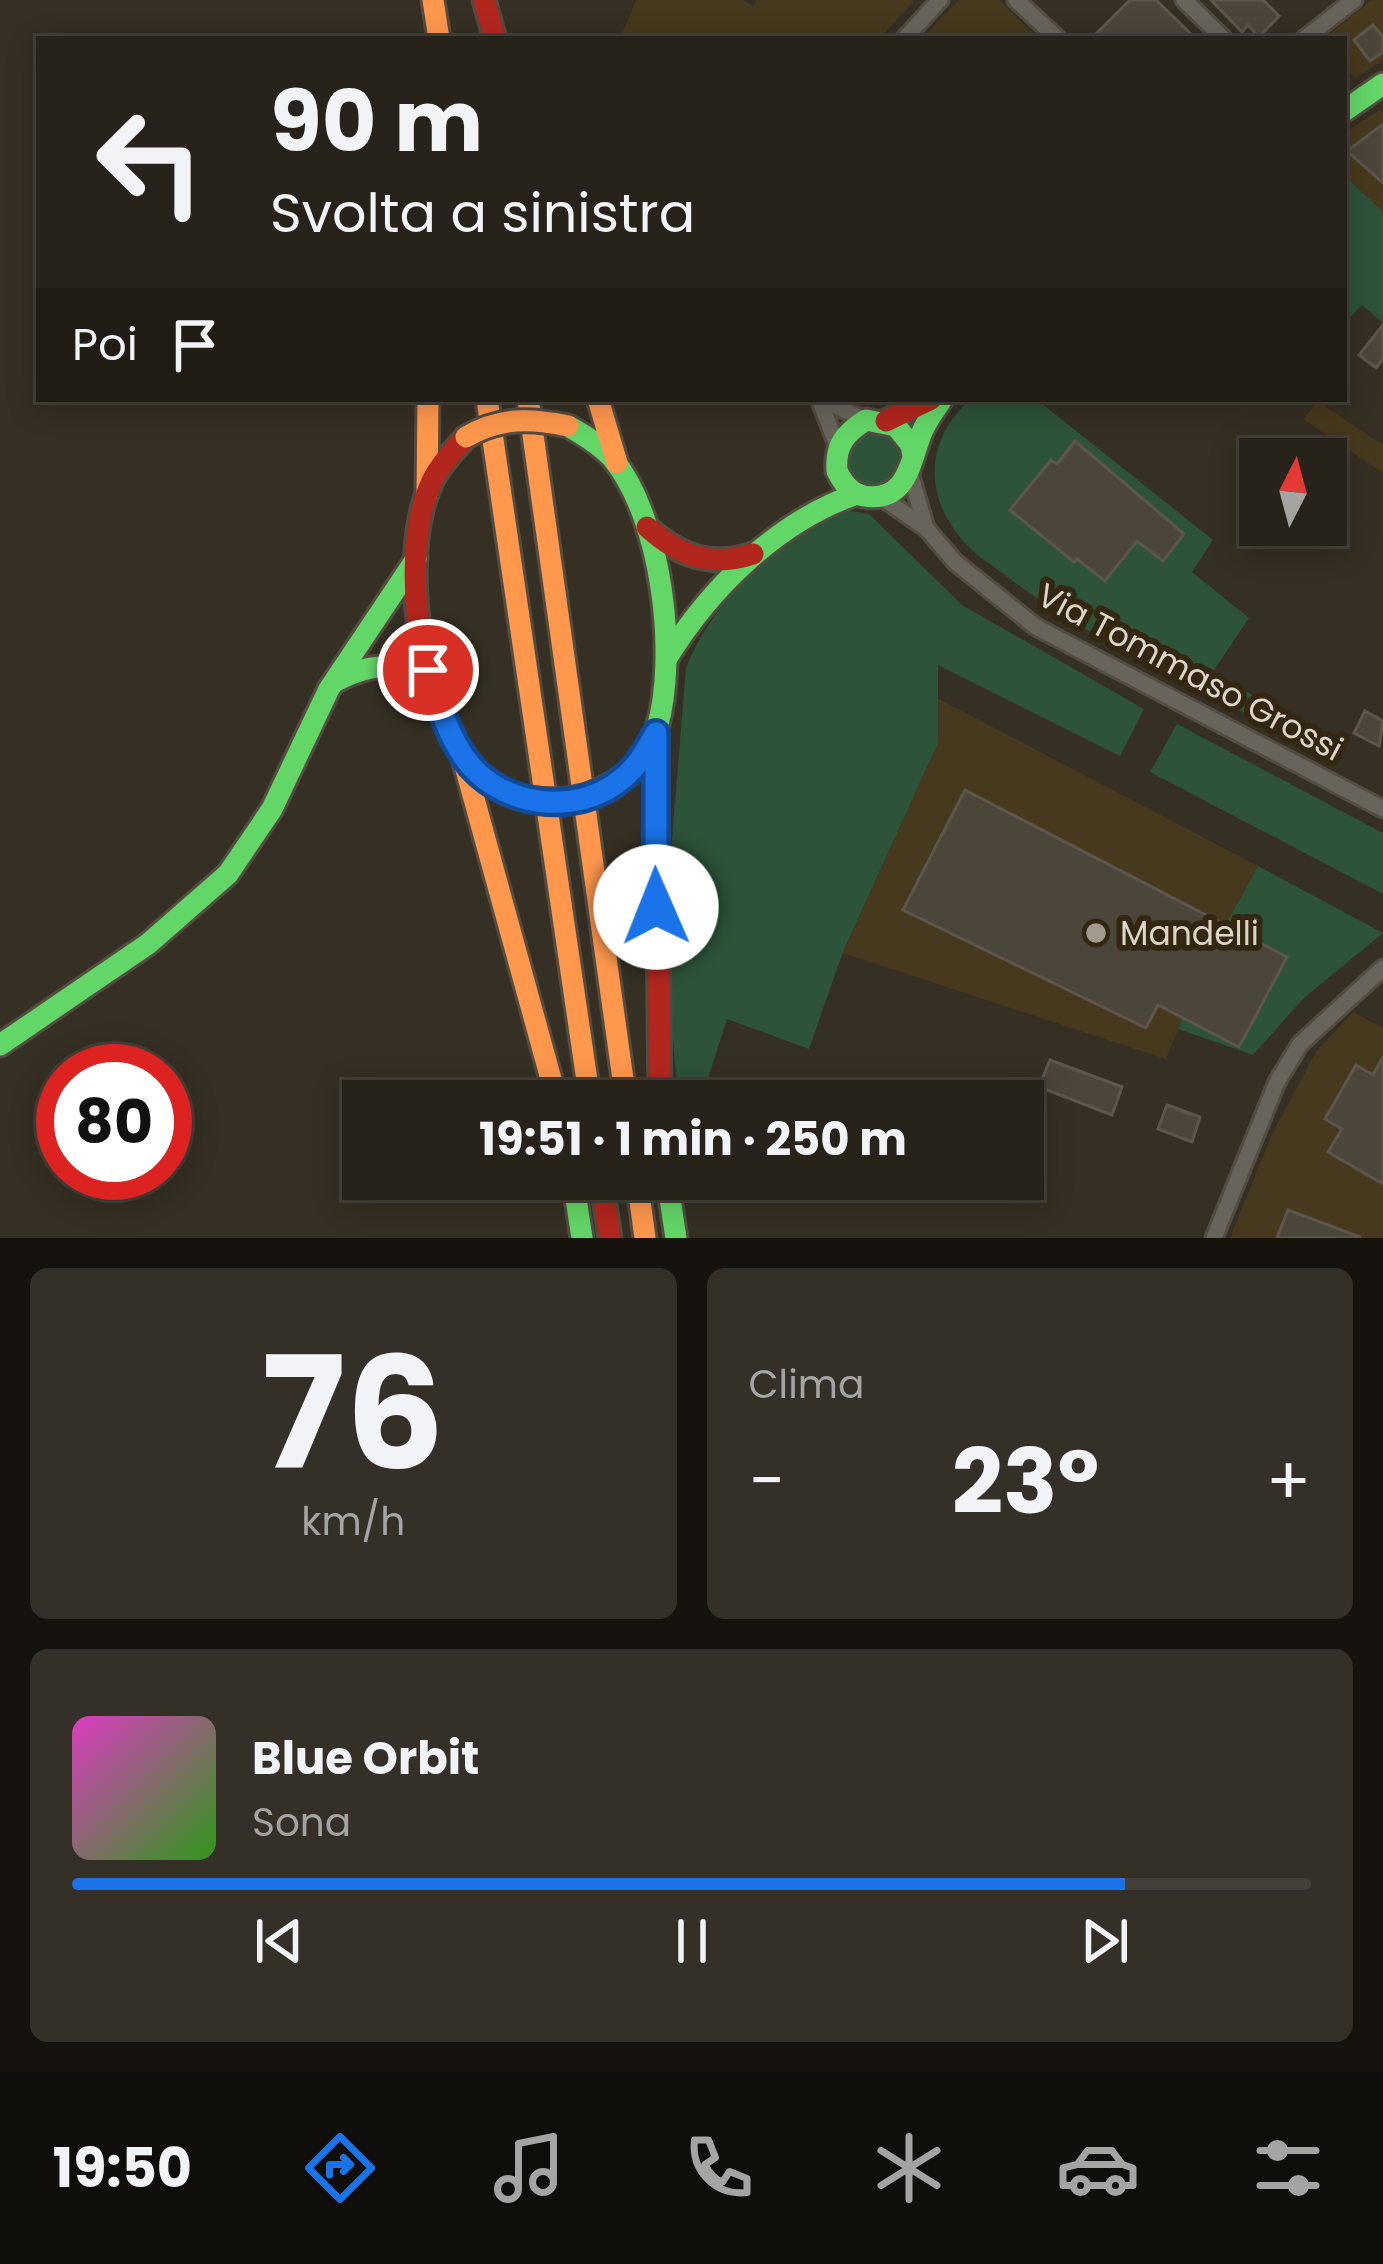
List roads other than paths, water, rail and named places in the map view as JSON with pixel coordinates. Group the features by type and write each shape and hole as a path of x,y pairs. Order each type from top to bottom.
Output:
{"main road":[{"path":"422,0 422,36"},
{"path":"434,0 439,36"},
{"path":"473,0 478,36"},
{"path":"484,0 494,36"},
{"path":"1347,109 1383,85"},
{"path":"428,402 427,494 416,559 420,628 438,699 462,755 551,1080"},
{"path":"487,402 587,1080"},
{"path":"528,402 623,1080"},
{"path":"599,402 617,463 645,525 659,590 664,663 656,733 661,1080"},
{"path":"804,516 854,425 923,402"},
{"path":"664,663 703,604 804,516 857,494 881,496 899,488 940,402"},
{"path":"427,494 466,437 482,426 523,418 568,426 586,435 617,463"},
{"path":"876,420 905,434 912,465"},
{"path":"836,454 842,481 857,494"},
{"path":"645,525 674,551 708,562 740,560 765,549"},
{"path":"0,1046 184,916 232,871 258,833 332,683 394,600 416,559"},
{"path":"332,683 370,664 392,665 414,673 438,699"},
{"path":"462,755 507,793 543,801 580,800 612,786 633,768 656,733"},
{"path":"576,1200 582,1238"},
{"path":"605,1200 610,1238"},
{"path":"640,1200 645,1238"},
{"path":"671,1200 676,1238"}],"street":[{"path":"907,36 940,0"},
{"path":"1016,0 1055,36"},
{"path":"1184,0 1221,36"},
{"path":"1308,36 1354,0"},
{"path":"821,402 836,454"},
{"path":"828,402 876,420"},
{"name":"Via Tommaso Grossi","path":"912,465 926,528"},
{"name":"Via Tommaso Grossi","path":"881,496 926,528 955,562 1036,627 1383,809"},
{"path":"1214,1238 1276,1082 1300,1044 1383,968"}],"place":[{"name":"Mandelli","path":"1096,933"}]}
